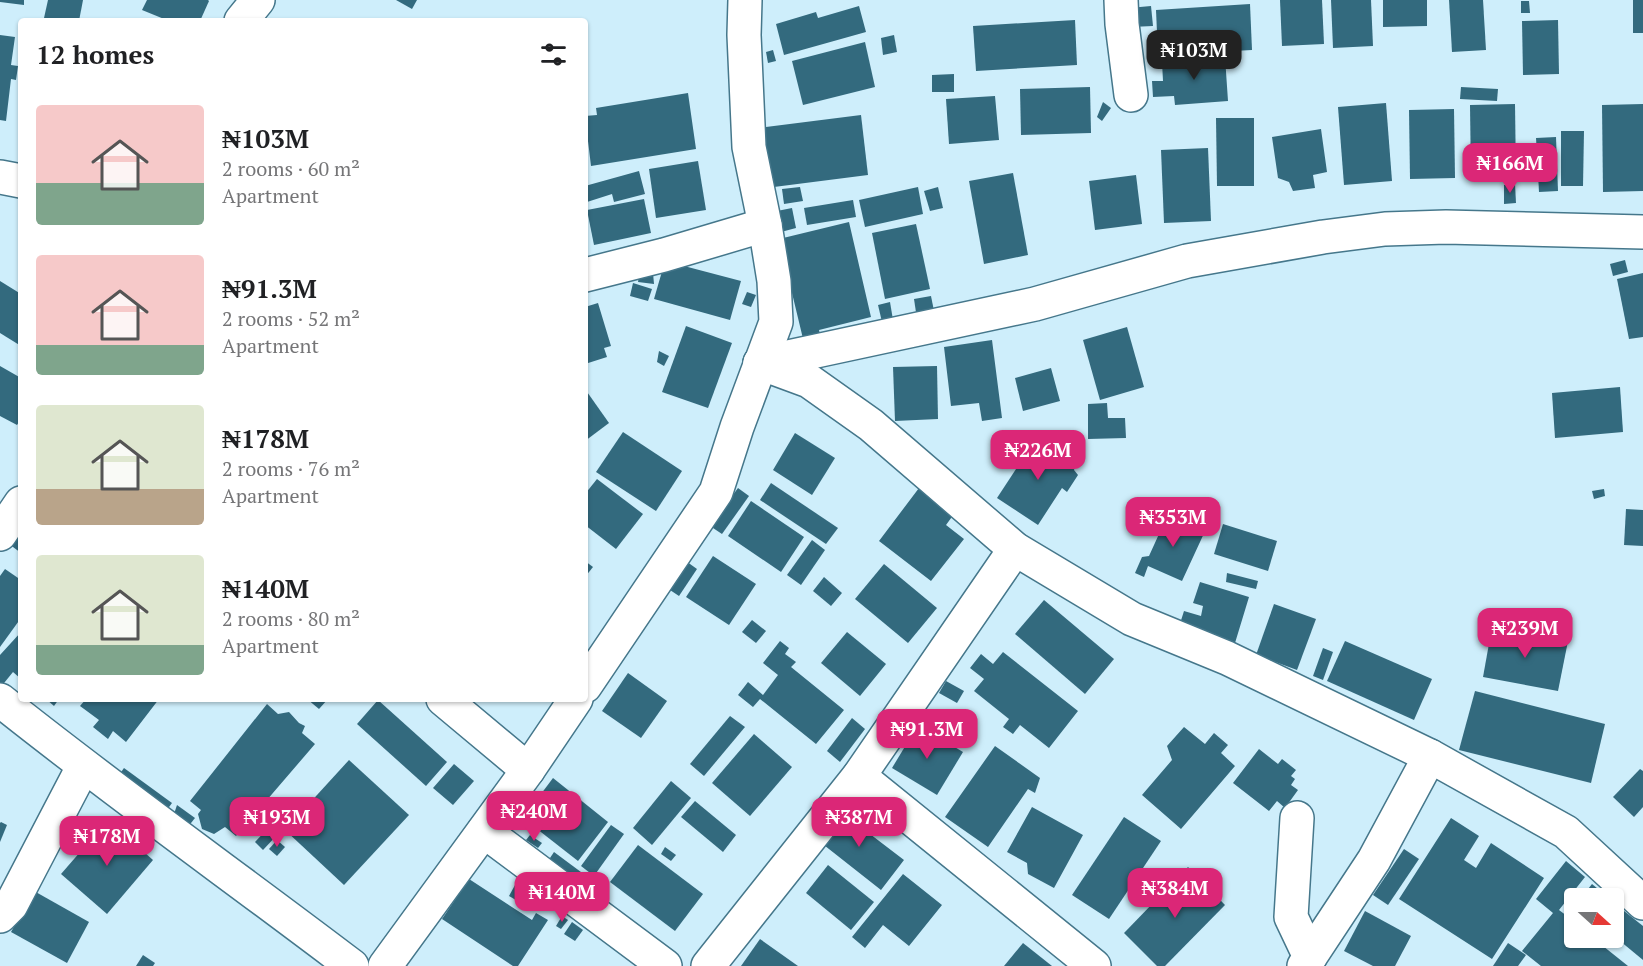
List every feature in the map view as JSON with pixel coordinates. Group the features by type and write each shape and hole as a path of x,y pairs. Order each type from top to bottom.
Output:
{"street":[{"path":"243,18 258,0"},
{"path":"588,682 716,492 776,322 774,281 749,147 744,0"},
{"path":"1122,0 1122,24 1131,95"},
{"path":"0,177 18,180"},
{"path":"588,274 664,255 765,225"},
{"path":"760,363 1035,304 1186,261 1323,237 1385,230 1446,227 1643,232"},
{"path":"760,363 809,381 871,425 1016,549 1132,619 1227,658 1430,756 1566,832 1643,903"},
{"path":"0,534 18,507"},
{"path":"708,966 859,776 1016,549"},
{"path":"0,700 83,766 198,849 352,966"},
{"path":"447,702 528,770"},
{"path":"385,966 528,770 574,702"},
{"path":"1307,961 1374,860 1430,756"},
{"path":"0,916 11,905 83,766"},
{"path":"859,776 1094,966"},
{"path":"1297,818 1291,917 1307,961"},
{"path":"484,831 665,966"}],"building":[{"path":"0,0 24,0 24,5 0,2"},
{"path":"48,0 83,0 80,18 44,18"},
{"path":"147,0 209,1 201,18 162,18 142,10"},
{"path":"396,0 417,0 412,9"},
{"path":"1280,0 1322,0 1324,44 1282,46"},
{"path":"1331,0 1371,0 1373,46 1333,48"},
{"path":"1383,0 1427,0 1427,26 1383,27"},
{"path":"1449,0 1483,0 1486,50 1452,52"},
{"path":"1633,0 1643,0 1643,33 1633,33"},
{"path":"1521,1 1529,1 1530,13 1521,13"},
{"path":"1250,4 1252,50 1158,55 1156,10"},
{"path":"859,6 866,32 784,55 776,24 816,12 818,18"},
{"path":"1151,6 1153,26 1131,27 1129,8"},
{"path":"1075,20 1077,65 976,71 973,26"},
{"path":"1558,20 1559,74 1523,75 1522,21"},
{"path":"0,35 15,37 11,65 18,66 16,80 11,79 6,121 0,120"},
{"path":"894,35 897,52 883,55 881,38"},
{"path":"865,42 875,87 803,105 792,61"},
{"path":"773,50 776,61 768,63 766,52"},
{"path":"1225,57 1228,101 1175,105 1174,96 1153,97 1152,81 1163,81 1162,62"},
{"path":"954,74 954,92 932,92 932,75"},
{"path":"1090,87 1091,133 1021,135 1020,89"},
{"path":"1461,87 1498,89 1497,101 1460,99"},
{"path":"688,93 696,149 591,166 588,116 597,115 596,108"},
{"path":"995,96 999,140 949,144 946,99"},
{"path":"1103,102 1111,108 1102,121 1097,117"},
{"path":"1386,103 1392,181 1344,185 1338,107"},
{"path":"1515,104 1516,178 1471,179 1470,105"},
{"path":"1643,104 1643,191 1603,192 1602,105"},
{"path":"1454,109 1455,178 1410,179 1409,110"},
{"path":"861,115 868,175 766,188 759,128"},
{"path":"1216,118 1254,118 1254,186 1217,186"},
{"path":"1321,129 1327,172 1313,175 1315,188 1293,191 1289,182 1278,178 1272,137"},
{"path":"1561,131 1584,131 1583,186 1561,186"},
{"path":"1556,137 1558,191 1539,192 1536,138"},
{"path":"1208,148 1211,221 1164,223 1161,150"},
{"path":"698,161 706,210 656,218 649,169"},
{"path":"639,171 645,194 614,202 612,194 588,202 588,185"},
{"path":"1013,173 1028,255 984,264 969,181"},
{"path":"1136,175 1142,224 1095,230 1089,181"},
{"path":"1515,184 1516,203 1504,204 1504,185"},
{"path":"800,187 803,201 784,204 782,189"},
{"path":"918,187 923,214 865,227 859,200"},
{"path":"938,187 943,208 930,211 924,191"},
{"path":"644,199 651,233 594,245 588,210"},
{"path":"853,200 856,217 807,225 804,208"},
{"path":"792,208 796,228 781,232 777,211"},
{"path":"849,222 871,317 819,330 822,342 805,347 779,239"},
{"path":"916,224 930,289 885,299 872,233"},
{"path":"1625,260 1628,272 1613,276 1610,264"},
{"path":"665,261 741,281 730,320 654,299"},
{"path":"640,270 653,273 654,284 638,282"},
{"path":"1643,273 1643,337 1629,339 1617,279"},
{"path":"0,281 18,292 18,344 0,333"},
{"path":"633,283 652,289 648,301 630,296"},
{"path":"747,292 756,295 751,307 742,304"},
{"path":"931,296 935,316 917,319 914,299"},
{"path":"890,302 893,320 882,322 878,305"},
{"path":"598,303 611,346 604,348 607,357 588,363 588,306"},
{"path":"686,326 732,343 708,408 662,392"},
{"path":"1127,327 1144,387 1100,400 1083,340"},
{"path":"992,340 1002,418 982,421 979,403 951,406 944,347"},
{"path":"659,351 669,356 664,366 657,362"},
{"path":"0,366 18,376 18,424 0,416"},
{"path":"937,366 938,419 895,421 893,367"},
{"path":"1051,368 1060,401 1023,411 1015,378"},
{"path":"1620,387 1623,432 1555,438 1552,393"},
{"path":"588,393 609,423 588,439"},
{"path":"1107,403 1108,418 1125,418 1126,438 1088,439 1088,404"},
{"path":"623,432 682,471 656,511 596,472"},
{"path":"795,433 835,458 812,495 773,470"},
{"path":"1037,437 1076,463 1074,470 1078,475 1067,492 1062,488 1038,525 997,498"},
{"path":"597,479 643,514 616,549 588,527 588,490"},
{"path":"771,483 838,528 826,544 760,500"},
{"path":"738,488 749,496 722,534 710,526"},
{"path":"919,488 954,514 946,525 964,539 931,581 879,541"},
{"path":"1604,489 1605,496 1594,499 1592,491"},
{"path":"751,501 804,537 781,572 728,536"},
{"path":"1626,509 1643,510 1643,546 1624,545"},
{"path":"1169,512 1206,529 1182,581 1148,566 1144,577 1135,573 1142,557 1149,556"},
{"path":"1223,524 1277,541 1268,571 1214,554"},
{"path":"18,532 18,551 9,544"},
{"path":"812,540 825,550 801,585 787,575"},
{"path":"713,556 756,584 729,625 686,597"},
{"path":"683,559 697,569 679,596 664,586"},
{"path":"588,563 593,567 588,573"},
{"path":"884,564 937,608 908,643 855,599"},
{"path":"5,569 18,578 18,622 0,647 0,576"},
{"path":"1227,573 1258,581 1256,589 1226,582"},
{"path":"824,577 842,593 831,606 813,591"},
{"path":"1200,582 1249,597 1235,643 1200,632 1177,633 1184,611 1201,616 1203,606 1193,603"},
{"path":"1044,600 1114,659 1085,694 1015,634"},
{"path":"1274,604 1316,619 1297,670 1256,655"},
{"path":"752,620 766,631 756,643 742,632"},
{"path":"1492,627 1568,641 1558,691 1483,677"},
{"path":"847,632 886,664 860,696 821,663"},
{"path":"18,635 18,676 13,672 0,688 0,655"},
{"path":"780,641 789,648 785,654 796,662 791,667 844,710 816,744 760,699 753,707 738,695 748,682 763,695 778,675 763,663"},
{"path":"1345,641 1432,679 1414,720 1327,681"},
{"path":"1323,648 1333,652 1323,680 1313,676"},
{"path":"1003,652 1078,711 1049,748 1020,725 1013,734 1003,727 1009,719 974,691 984,679 970,668 981,654 993,664"},
{"path":"628,673 667,701 641,738 602,711"},
{"path":"946,681 964,691 957,703 939,693"},
{"path":"1475,691 1605,724 1591,783 1459,750"},
{"path":"83,702 157,702 126,742 113,731 108,739 93,727 99,720 80,706"},
{"path":"311,702 325,702 319,709"},
{"path":"376,702 380,702 447,762 426,786 357,724"},
{"path":"267,704 278,714 289,712 305,726 302,733 315,744 236,836 225,827 214,834 202,829 198,814 201,810 190,801"},
{"path":"730,716 745,727 704,776 690,764"},
{"path":"852,718 865,729 840,762 827,751"},
{"path":"918,725 963,752 937,795 892,768"},
{"path":"1184,727 1205,744 1214,733 1228,745 1221,753 1235,766 1181,829 1142,795 1172,760 1167,746"},
{"path":"754,734 792,767 750,816 712,783"},
{"path":"995,746 1040,778 1035,793 1028,789 988,847 945,817"},
{"path":"1259,749 1278,764 1282,759 1296,770 1291,776 1295,779 1291,785 1298,790 1285,808 1277,801 1269,811 1233,783"},
{"path":"349,760 409,815 344,885 285,830"},
{"path":"454,764 474,781 453,805 433,788"},
{"path":"124,768 172,803 164,814 116,779"},
{"path":"1640,769 1643,771 1643,807 1634,817 1613,797"},
{"path":"553,778 608,822 578,861 523,818"},
{"path":"671,781 691,798 652,845 633,828"},
{"path":"695,801 736,835 723,852 681,817"},
{"path":"843,801 855,810 849,818 904,860 881,890 815,838"},
{"path":"177,805 195,818 187,828 173,817"},
{"path":"1032,807 1083,835 1054,888 1028,874 1027,863 1007,852"},
{"path":"1124,817 1161,841 1109,919 1072,895"},
{"path":"1451,818 1479,836 1464,860 1476,868 1491,843 1544,878 1492,959 1399,899"},
{"path":"108,820 153,860 107,914 61,874"},
{"path":"0,823 7,825 0,842"},
{"path":"611,825 624,834 594,876 581,866"},
{"path":"270,826 278,834 263,850 255,842"},
{"path":"530,835 542,843 538,848 526,840"},
{"path":"277,840 285,847 277,856 269,849"},
{"path":"638,845 703,894 675,931 610,882"},
{"path":"665,847 676,855 671,861 661,854"},
{"path":"1404,849 1419,859 1388,905 1373,895"},
{"path":"554,852 589,878 581,887 548,861"},
{"path":"1566,861 1585,877 1576,888 1564,888 1564,904 1559,910 1564,914 1564,948 1606,948 1628,966 1541,966 1522,951 1553,913 1536,899"},
{"path":"828,865 874,902 851,930 806,893"},
{"path":"1188,867 1225,905 1165,966 1157,966 1124,933"},
{"path":"1152,872 1161,878 1146,899 1137,892"},
{"path":"903,874 942,905 909,946 883,925 865,948 852,937"},
{"path":"469,879 532,920 536,913 548,920 518,966 513,966 442,919"},
{"path":"515,885 527,891 521,903 509,896"},
{"path":"34,891 89,922 67,963 11,932"},
{"path":"1365,911 1411,936 1395,966 1373,966 1344,951"},
{"path":"1624,911 1643,926 1643,960 1624,944"},
{"path":"562,916 568,920 561,929 556,926"},
{"path":"572,922 583,930 575,941 564,934"},
{"path":"760,939 798,966 741,966"},
{"path":"1023,943 1052,966 1004,966"},
{"path":"1508,943 1526,955 1518,966 1493,966"},
{"path":"143,955 155,963 153,966 136,966"}]}
